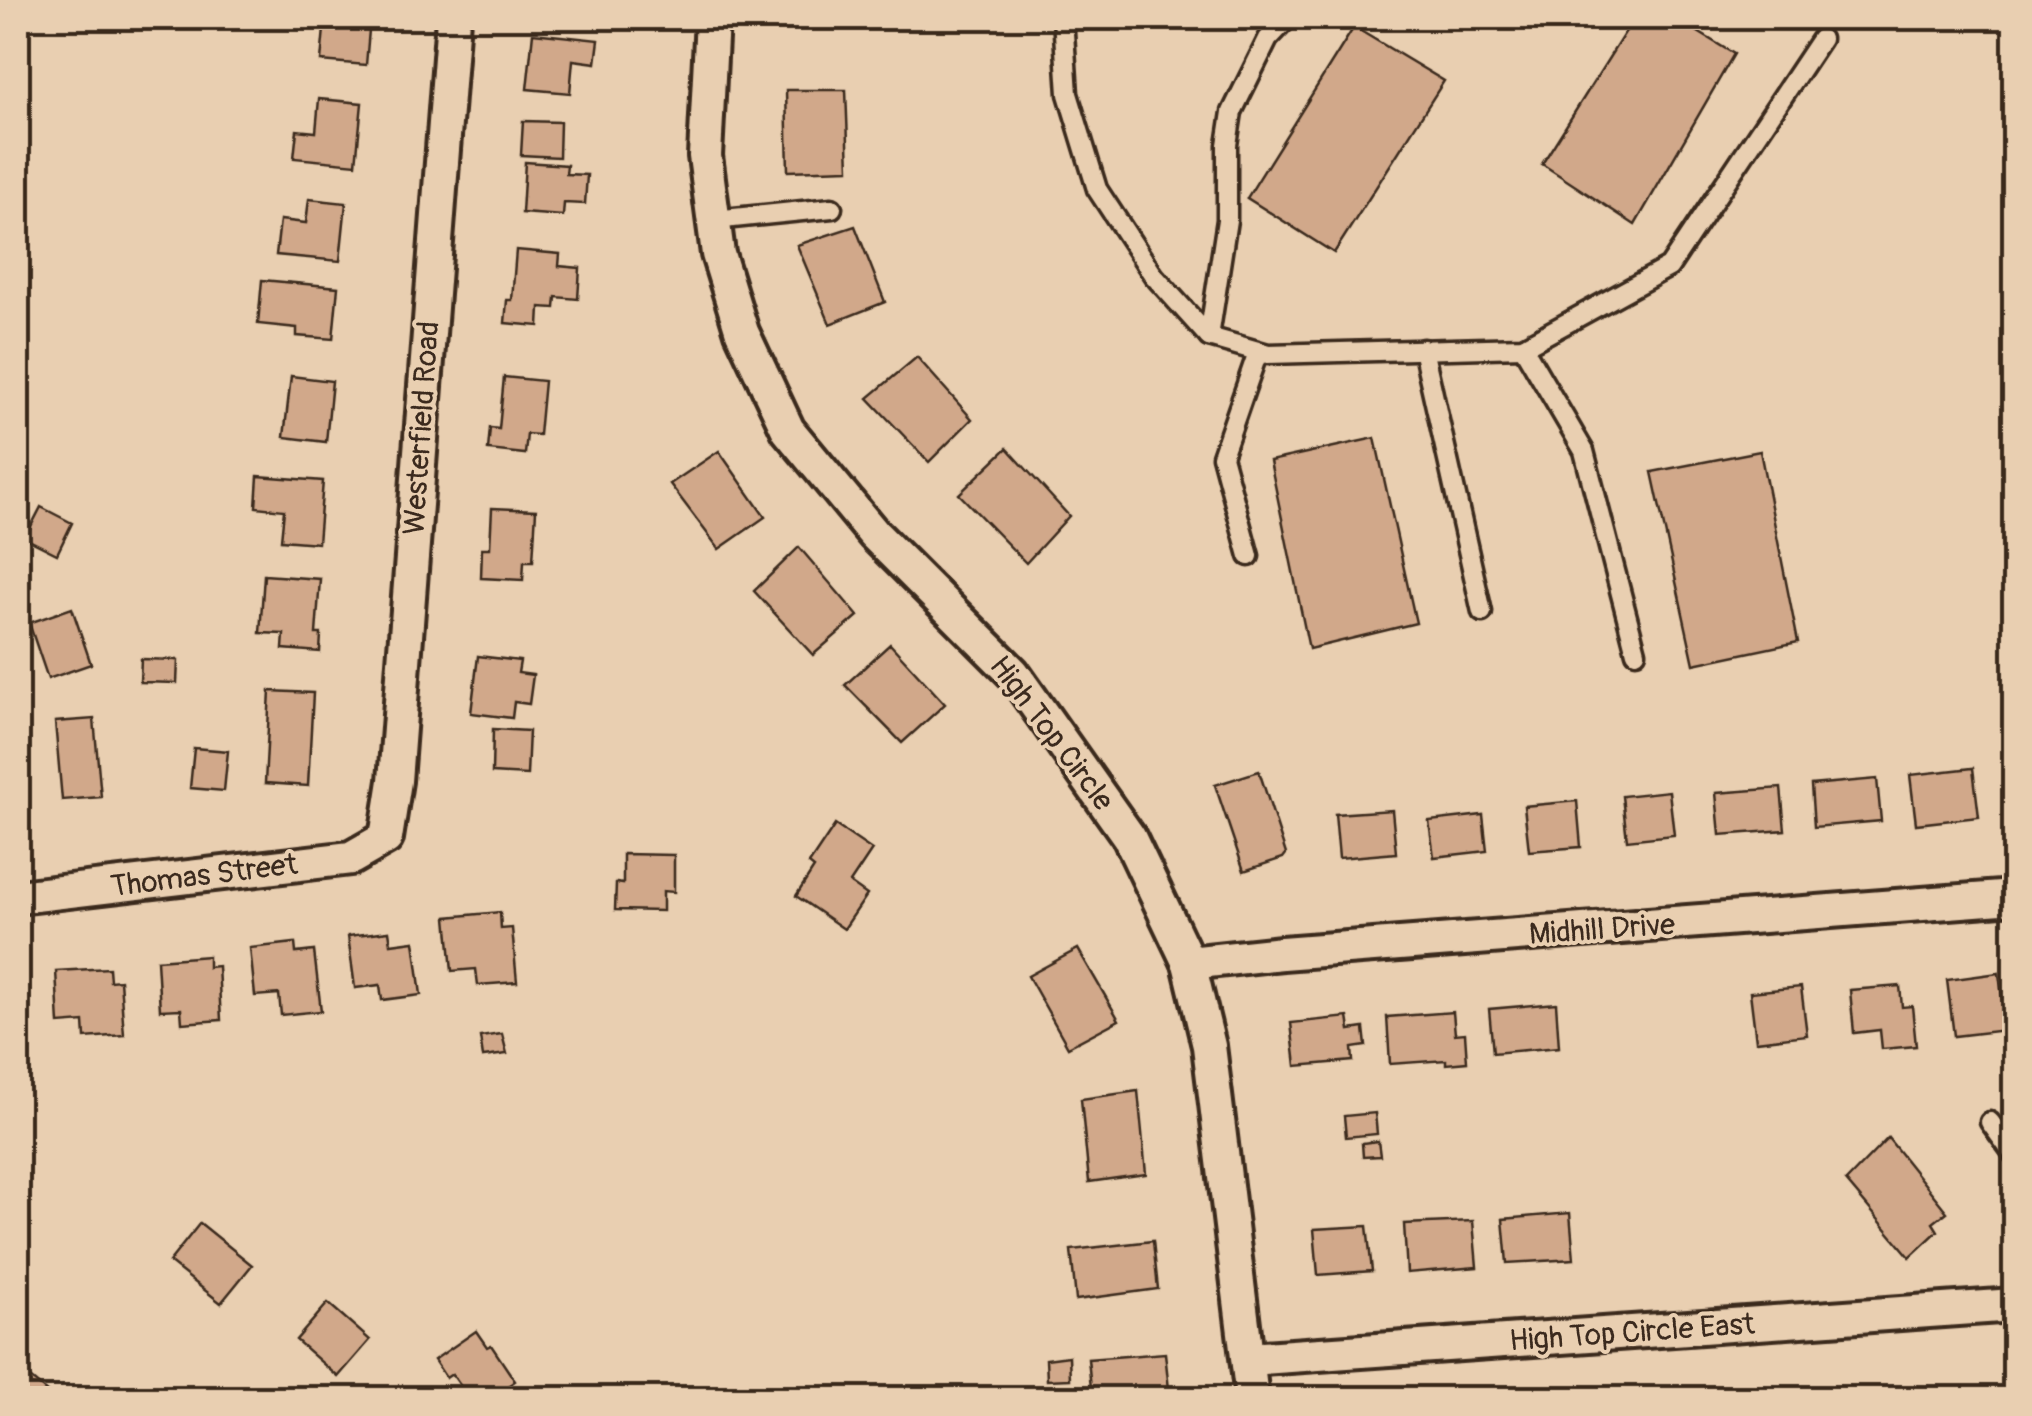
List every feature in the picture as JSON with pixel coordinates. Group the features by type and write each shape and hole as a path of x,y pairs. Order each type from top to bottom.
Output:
{"street":[{"name":"Westerfield Road","path":"386,838 395,781 452,18"},
{"name":"High Top Circle","path":"712,18 705,156 718,254 742,332 788,430 874,534 1013,672 1129,838 1189,964 1209,1046 1252,1398"},
{"name":"Thomas Street","path":"18,897 351,858 386,838"},
{"name":"Midhill Drive","path":"1189,964 2014,896"},
{"name":"High Top Circle East","path":"1248,1359 2014,1305"}],"lane":[{"path":"1063,18 1068,94 1097,190 1154,276 1209,337 1268,354 1523,346 1670,268 1821,39"},
{"path":"1209,337 1227,220 1227,145 1232,112 1268,39 1288,18"},
{"path":"714,220 832,208"},
{"path":"1523,346 1584,451 1636,652"},
{"path":"1424,350 1482,612"},
{"path":"1250,556 1222,456 1258,352"},
{"path":"1990,1122 2014,1155"}],"building":[{"path":"325,18 370,18 366,65 321,61"},
{"path":"865,18 865,24 791,20"},
{"path":"1634,18 1675,18 1734,54 1635,225 1542,164"},
{"path":"1354,27 1444,81 1334,253 1247,198"},
{"path":"533,33 599,40 596,63 573,60 570,93 527,89"},
{"path":"786,90 846,90 849,169 788,171"},
{"path":"319,99 362,103 356,164 294,158 297,130 316,132"},
{"path":"523,121 560,122 559,157 521,155"},
{"path":"525,162 567,165 566,174 587,175 585,204 564,203 563,216 522,213"},
{"path":"309,199 346,203 340,261 276,255 280,220 306,223"},
{"path":"855,226 885,302 830,324 797,245"},
{"path":"516,250 560,254 559,266 580,268 578,299 556,297 555,308 540,307 539,326 505,323 507,300 512,300"},
{"path":"262,280 338,287 333,339 297,336 297,328 258,324"},
{"path":"917,357 972,419 929,462 868,398"},
{"path":"291,376 332,381 326,442 284,437"},
{"path":"504,377 544,381 539,435 527,434 525,454 488,450 490,428 499,429"},
{"path":"1375,438 1416,623 1309,649 1270,461"},
{"path":"1007,448 1069,516 1026,563 959,494"},
{"path":"719,451 765,517 719,549 670,484"},
{"path":"1760,451 1798,642 1694,664 1652,472"},
{"path":"258,476 323,481 318,543 281,540 284,510 256,507"},
{"path":"41,507 72,523 57,554 25,538"},
{"path":"492,508 536,510 533,561 524,561 523,580 481,578 482,548 490,548"},
{"path":"799,547 858,616 813,655 754,591"},
{"path":"264,575 320,579 316,634 321,634 320,652 283,649 284,634 260,633"},
{"path":"72,608 91,664 48,679 29,623"},
{"path":"890,644 945,704 902,743 845,685"},
{"path":"478,656 520,661 518,673 533,675 529,704 514,702 512,718 471,713"},
{"path":"141,659 178,660 177,683 140,682"},
{"path":"270,691 313,693 308,786 265,783"},
{"path":"94,719 101,797 62,800 55,722"},
{"path":"493,729 529,731 527,775 492,773"},
{"path":"194,748 228,751 224,791 190,788"},
{"path":"1973,768 1979,817 1916,824 1910,775"},
{"path":"1259,771 1286,854 1244,871 1215,785"},
{"path":"1877,779 1881,821 1814,827 1811,785"},
{"path":"1781,788 1785,830 1720,835 1716,793"},
{"path":"1669,791 1674,835 1627,840 1622,796"},
{"path":"1577,801 1581,847 1529,851 1524,806"},
{"path":"1392,810 1396,853 1339,858 1335,814"},
{"path":"1483,815 1487,851 1434,857 1429,821"},
{"path":"835,825 872,850 850,883 867,895 844,929 796,896 814,868 809,864"},
{"path":"623,854 674,855 674,892 663,891 663,911 615,910 616,883 623,884"},
{"path":"500,912 501,929 512,928 517,982 478,985 476,969 452,971 447,917"},
{"path":"389,931 391,944 414,941 421,995 382,1000 380,985 355,988 348,936"},
{"path":"295,943 296,953 314,951 321,1011 281,1015 279,994 255,996 250,948"},
{"path":"1078,949 1119,1020 1068,1047 1028,976"},
{"path":"208,956 208,967 218,966 221,1020 182,1023 181,1009 160,1010 157,960"},
{"path":"109,968 110,981 120,980 124,1035 85,1038 84,1022 59,1024 56,971"},
{"path":"1999,973 2006,1030 1954,1036 1947,980"},
{"path":"1900,986 1902,1007 1912,1006 1916,1046 1882,1049 1880,1030 1854,1033 1850,990"},
{"path":"1801,987 1807,1035 1756,1041 1750,992"},
{"path":"18,992 30,1048 18,1050"},
{"path":"1556,1003 1559,1047 1493,1053 1489,1009"},
{"path":"1453,1012 1455,1034 1465,1033 1467,1062 1390,1064 1387,1017"},
{"path":"1348,1017 1350,1030 1364,1028 1366,1046 1352,1048 1353,1061 1296,1066 1291,1023"},
{"path":"502,1034 507,1054 483,1057 480,1037"},
{"path":"1138,1091 1146,1174 1089,1182 1081,1099"},
{"path":"1375,1113 1377,1134 1346,1137 1344,1116"},
{"path":"1888,1138 1947,1212 1933,1223 1938,1231 1910,1257 1846,1181"},
{"path":"1378,1141 1380,1156 1363,1157 1362,1143"},
{"path":"1570,1213 1574,1259 1507,1263 1503,1219"},
{"path":"1473,1221 1477,1267 1407,1273 1404,1224"},
{"path":"200,1223 252,1265 221,1303 169,1262"},
{"path":"1367,1226 1372,1271 1318,1275 1314,1229"},
{"path":"1153,1241 1158,1289 1076,1300 1071,1250"},
{"path":"328,1303 370,1340 338,1377 296,1340"},
{"path":"476,1331 487,1347 491,1345 515,1381 490,1398 469,1398 452,1374 446,1378 434,1360"},
{"path":"1165,1353 1170,1398 1092,1398 1088,1359"},
{"path":"1069,1356 1070,1379 1047,1380 1046,1359"},
{"path":"30,1378 54,1398 18,1398"},
{"path":"1078,1392 1078,1398 1046,1398 1046,1394"},
{"path":"1990,1394 1991,1398 1926,1398"}]}
